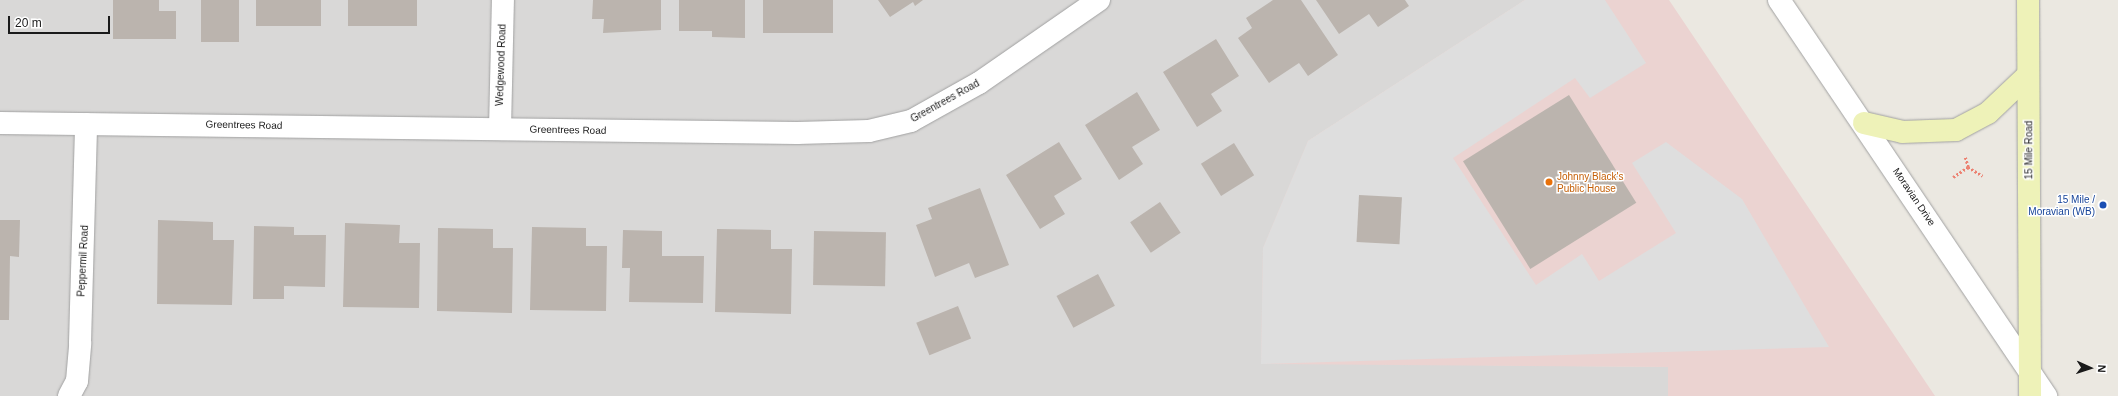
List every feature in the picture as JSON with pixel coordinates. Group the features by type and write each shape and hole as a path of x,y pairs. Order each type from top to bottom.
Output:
{"main road":[{"name":"15 Mile Road","path":"2028,0 2030,396"},
{"path":"1864,123 1902,132 1956,130 1988,114 2028,75"}],"street":[{"name":"Wedgewood Road","path":"500,129 503,0"},
{"name":"Greentrees Road","path":"0,123 500,129 869,131 911,121 979,83 1099,0"},
{"name":"Moravian Drive","path":"1779,0 1864,123 2046,396"},
{"name":"Peppermil Road","path":"69,396 77,381 80,343 86,124"}],"path":[{"path":"1964,154 1968,167 1983,176"},
{"path":"1953,177 1968,167"}],"shaded area":[{"path":"0,0 1525,0 1308,141 1261,363 1668,367 1668,396 0,396"},
{"path":"1525,0 1669,0 1935,396 1668,396 1668,367 1261,364 1263,248 1308,141"},
{"path":"1525,0 1605,0 1646,63 1590,98 1575,78 1453,158 1536,285 1582,254 1599,281 1676,233 1632,163 1666,142 1742,199 1829,347 1261,364 1263,248 1308,141"}],"building":[{"path":"113,0 159,0 159,11 176,11 176,39 113,39"},
{"path":"201,0 239,0 239,42 201,42"},
{"path":"256,0 321,0 321,26 256,26"},
{"path":"348,0 417,0 417,26 348,26"},
{"path":"593,0 661,0 661,30 603,33 604,19 592,19"},
{"path":"679,0 745,0 745,38 712,37 712,31 679,31"},
{"path":"763,0 833,0 833,33 763,33"},
{"path":"878,0 923,0 915,6 913,2 890,17"},
{"path":"1273,0 1301,0 1338,55 1308,76 1299,63 1269,83 1238,38 1252,28 1246,18"},
{"path":"1316,0 1405,0 1409,6 1378,27 1369,14 1339,34"},
{"path":"1216,39 1239,76 1211,94 1222,111 1197,127 1163,72"},
{"path":"1137,92 1160,130 1132,147 1143,164 1119,180 1085,125"},
{"name":"Johnny Black's Public House","path":"1569,95 1636,203 1530,269 1463,161"},
{"path":"1059,142 1082,179 1054,196 1065,214 1040,229 1006,175"},
{"path":"1234,143 1254,175 1221,196 1201,164"},
{"path":"980,188 1009,265 975,278 969,263 935,277 916,225 932,219 928,208"},
{"path":"1359,195 1402,197 1399,244 1357,242"},
{"path":"1160,202 1181,233 1151,253 1130,222"},
{"path":"0,220 20,220 19,257 10,256 9,320 0,320"},
{"path":"158,220 213,222 213,240 234,240 232,305 157,304"},
{"path":"345,223 400,225 399,243 420,243 419,308 343,307"},
{"path":"254,226 294,227 294,235 326,235 325,287 284,286 284,299 253,299"},
{"path":"532,227 586,228 586,246 607,246 606,311 530,310"},
{"path":"438,228 493,229 493,248 513,248 512,313 437,311"},
{"path":"717,229 771,230 771,249 792,249 791,314 715,312"},
{"path":"623,230 662,231 662,256 704,256 703,303 629,302 630,268 622,268"},
{"path":"814,231 886,232 885,286 813,285"},
{"path":"1098,274 1115,306 1073,328 1057,296"},
{"path":"958,306 971,338 929,355 916,323"}],"place":[{"name":"Johnny Black's Public House","path":"1549,182"},
{"name":"15 Mile / Moravian (WB)","path":"2103,205"}]}
